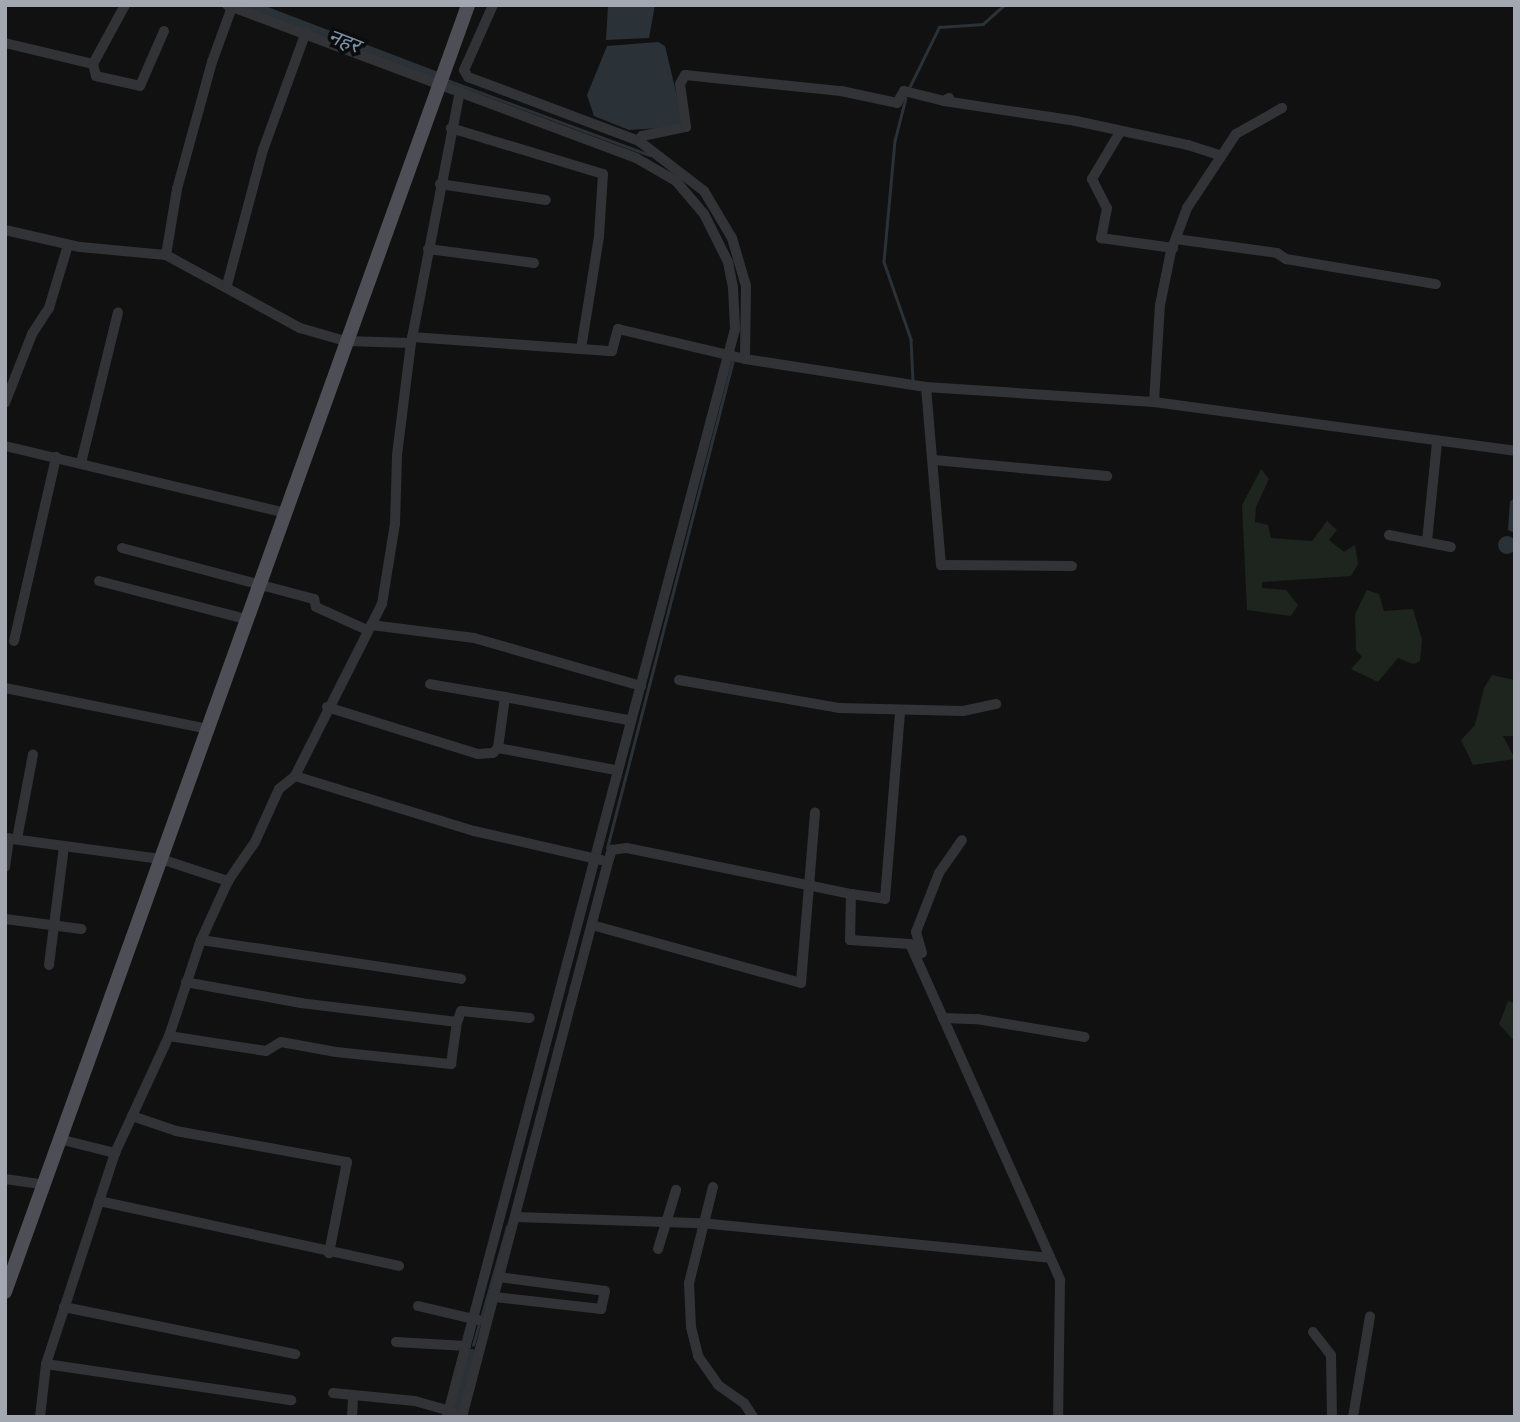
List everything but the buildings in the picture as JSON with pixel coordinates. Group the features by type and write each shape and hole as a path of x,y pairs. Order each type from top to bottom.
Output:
{"main road":[{"path":"5,1292 63,1140 283,512 468,5"}],"street":[{"path":"125,5 93,64 96,76 140,86 164,31"},
{"path":"493,5 464,70 468,77 639,141 695,180 732,238 749,308 745,359"},
{"path":"166,255 180,177 229,6 306,32 440,85 604,144 676,181 717,235 728,262 736,306 735,329 726,354 616,770 592,925 462,1416 415,1401 333,1393"},
{"path":"227,285 263,150 306,32"},
{"path":"5,43 93,64"},
{"path":"639,141 649,134 678,132 686,127 680,85 685,75 841,91 897,103 904,91 1188,145 1220,156"},
{"path":"40,1417 46,1364 115,1153 169,1036 201,940 228,881 255,842 279,789 295,776 327,707 382,604 395,524 397,455 412,340 440,184 460,92"},
{"path":"1154,402 1160,305 1174,243 1187,208 1236,134 1282,108"},
{"path":"451,128 603,174 599,236 581,349"},
{"path":"1120,132 1092,179 1107,208 1101,238 1277,253 1286,259 1436,284"},
{"path":"440,184 546,200"},
{"path":"5,230 68,245 166,255 227,285 300,328 345,341 412,340 612,351 618,329 745,359 926,387 1154,402 1515,451"},
{"path":"5,403 32,334 49,309 68,245"},
{"path":"428,249 534,263"},
{"path":"80,463 118,312"},
{"path":"926,387 941,565 1072,566"},
{"path":"1427,541 1437,442"},
{"path":"5,446 283,512"},
{"path":"14,641 57,457"},
{"path":"934,460 1107,476"},
{"path":"1389,535 1451,547"},
{"path":"122,548 260,582 314,599 316,607 369,628 474,638 640,686"},
{"path":"99,580 246,619"},
{"path":"680,680 839,708 963,710 996,704"},
{"path":"430,684 628,720"},
{"path":"5,688 208,729"},
{"path":"327,707 478,754 493,753 498,748 505,697"},
{"path":"448,1413 601,860 612,850 627,848 809,888 885,899 900,711"},
{"path":"498,748 616,770"},
{"path":"5,867 33,754"},
{"path":"295,776 474,831 601,860"},
{"path":"592,925 802,983 814,813"},
{"path":"11,838 161,859 228,881"},
{"path":"922,953 916,932 939,873 962,839"},
{"path":"49,965 64,847"},
{"path":"852,894 850,940 910,944 1050,1258 1062,1293 1058,1417"},
{"path":"5,919 80,929"},
{"path":"201,940 461,979"},
{"path":"169,1036 267,1051 281,1042 336,1052 451,1064 457,1022 312,1005 186,982"},
{"path":"458,1020 461,1011 530,1018"},
{"path":"943,1018 977,1018 1085,1037"},
{"path":"132,1116 176,1131 347,1162 329,1253"},
{"path":"63,1140 115,1153"},
{"path":"5,1178 46,1185"},
{"path":"713,1187 701,1223 690,1283 691,1327 698,1356 718,1385 744,1404 753,1417"},
{"path":"658,1249 676,1190"},
{"path":"99,1201 329,1253 399,1266"},
{"path":"516,1217 701,1223 1050,1258"},
{"path":"494,1297 601,1309 605,1291 499,1276"},
{"path":"418,1306 488,1322"},
{"path":"64,1307 295,1354"},
{"path":"1353,1417 1370,1316"},
{"path":"1313,1332 1331,1355 1332,1417"},
{"path":"396,1342 466,1346"},
{"path":"46,1364 291,1400"},
{"path":"352,1417 353,1395"}],"shaded area":[{"path":"608,5 655,5 649,38 606,40"},
{"path":"658,42 665,46 682,117 679,127 629,130 594,116 587,95 607,46"},
{"path":"1261,469 1269,479 1256,507 1255,522 1268,525 1271,538 1312,541 1327,521 1337,530 1329,540 1344,552 1355,545 1358,564 1351,576 1262,582 1262,588 1286,590 1298,605 1291,616 1247,610 1242,505"},
{"path":"1515,498 1515,533 1508,530 1510,501"},
{"path":"1503,536 1511,536 1516,545 1514,552 1503,554 1498,549 1498,541"},
{"path":"1367,590 1379,594 1384,611 1413,609 1422,640 1420,661 1413,664 1398,658 1378,682 1351,669 1362,657 1356,650 1355,614"},
{"path":"1492,675 1515,680 1515,736 1503,736 1515,759 1473,765 1461,740 1475,725 1484,688"},
{"path":"1508,1001 1515,1003 1515,1042 1499,1024"}],"waterway":[{"name":"नहर","path":"251,5 437,76"},
{"path":"909,88 939,27 983,24 1004,5"},
{"path":"447,80 650,155"},
{"path":"906,98 895,141 884,262 911,339 913,381"},
{"path":"607,848 733,360"},
{"path":"481,1318 507,1227"},
{"path":"473,1345 479,1324"},
{"name":"नहर","path":"455,1417 471,1353"}]}
